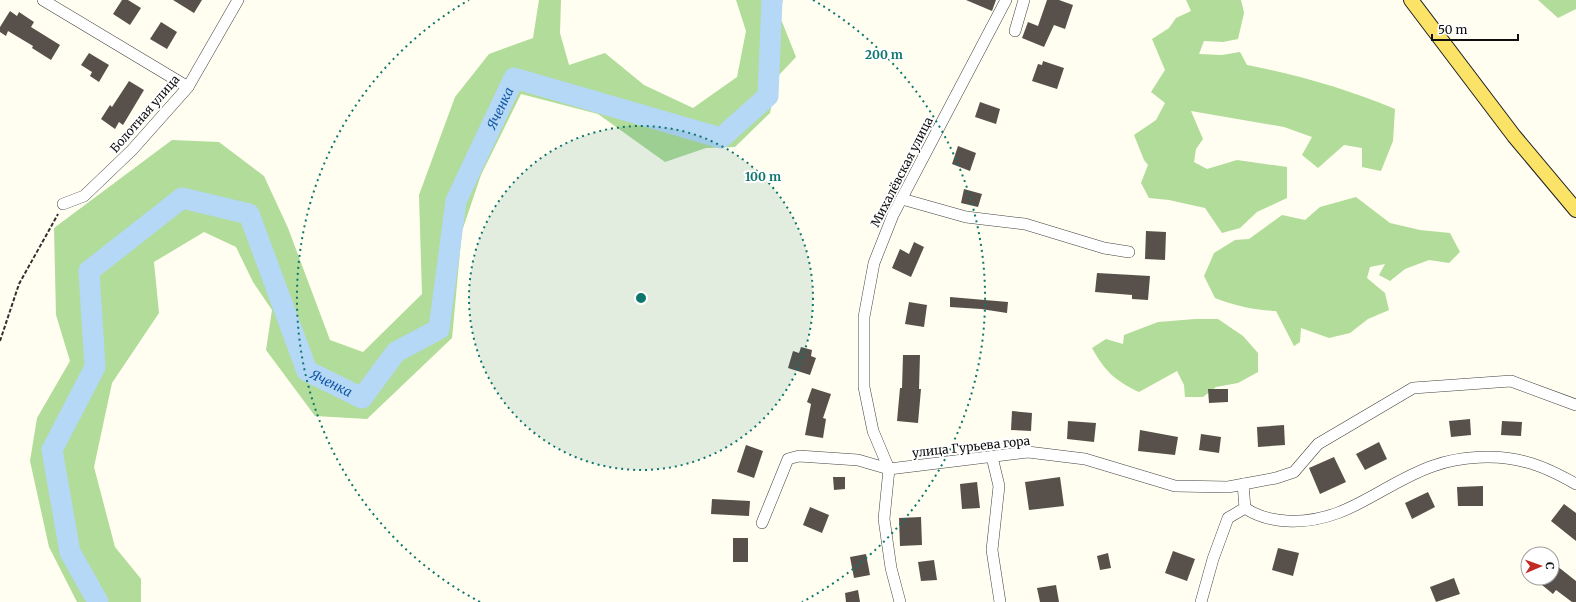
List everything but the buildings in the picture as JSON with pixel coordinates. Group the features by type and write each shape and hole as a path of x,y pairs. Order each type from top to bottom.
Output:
{"main road":[{"path":"1411,0 1514,136 1576,210"}],"street":[{"path":"45,0 188,87"},
{"name":"Болотная улица","path":"63,204 84,196 132,150 188,87 238,0"},
{"name":"Михалёвская улица","path":"900,602 891,568 884,519 889,469 873,431 864,387 864,317 874,263 893,215 1006,0"},
{"path":"1015,31 1024,0"},
{"path":"902,199 966,217 1025,224 1104,248 1129,252"},
{"name":"улица Гурьева гора","path":"889,469 1028,452 1085,459 1175,486 1228,487 1294,472 1318,444 1413,388 1511,381 1576,405"},
{"path":"762,523 788,459 799,456 858,460 889,469"},
{"path":"992,457 999,486 992,550 1000,602"},
{"path":"1245,508 1268,520 1299,521 1329,517 1369,499 1405,477 1434,465 1463,459 1494,458 1526,461 1576,484"},
{"path":"1243,484 1245,508"},
{"path":"1201,602 1213,559 1228,518 1245,508"}],"path":[{"path":"0,341 19,284 63,204"}],"green space":[{"path":"539,0 561,0 560,33 569,65 605,53 644,85 693,108 737,77 746,31 736,0 783,0 779,14 796,57 778,76 770,113 735,147 706,148 665,162 598,114 521,94 481,175 462,231 452,338 367,419 315,416 266,350 272,310 253,282 236,247 204,232 154,262 159,313 112,383 94,467 115,547 141,579 141,602 77,602 49,547 30,461 37,418 70,361 56,315 54,228 172,140 219,142 264,176 288,228 330,340 363,352 422,294 419,195 455,97 489,54 533,38"},
{"path":"1186,0 1241,0 1244,13 1238,39 1223,42 1204,41 1199,54 1222,55 1240,52 1247,65 1322,83 1395,109 1393,141 1381,171 1362,167 1362,148 1344,145 1318,168 1302,155 1312,137 1284,127 1191,111 1203,139 1196,149 1194,162 1207,169 1237,160 1287,167 1287,198 1257,212 1240,228 1222,233 1205,208 1169,200 1149,198 1141,183 1148,165 1144,160 1134,135 1156,120 1165,103 1151,92 1165,70 1152,39 1169,28 1176,18 1191,11"},
{"path":"1538,0 1576,0 1576,9 1558,18"},
{"path":"1356,197 1390,223 1420,230 1450,233 1460,252 1449,263 1429,260 1405,269 1390,281 1379,275 1385,264 1370,267 1367,278 1385,293 1389,310 1368,319 1350,333 1329,338 1301,328 1300,342 1294,346 1276,311 1245,307 1215,298 1204,276 1214,253 1235,240 1249,239 1282,215 1305,220 1320,207"},
{"path":"1218,319 1243,336 1258,353 1258,372 1238,383 1216,387 1203,397 1185,397 1184,385 1177,371 1139,392 1123,384 1111,374 1101,363 1092,348 1106,339 1123,344 1124,335 1158,322"}],"waterway":[{"name":"Яченка","path":"98,602 70,552 52,450 95,367 89,271 182,198 249,214 307,371 362,398 396,352 439,329 456,201 514,78 721,138 768,96 772,0"}]}
